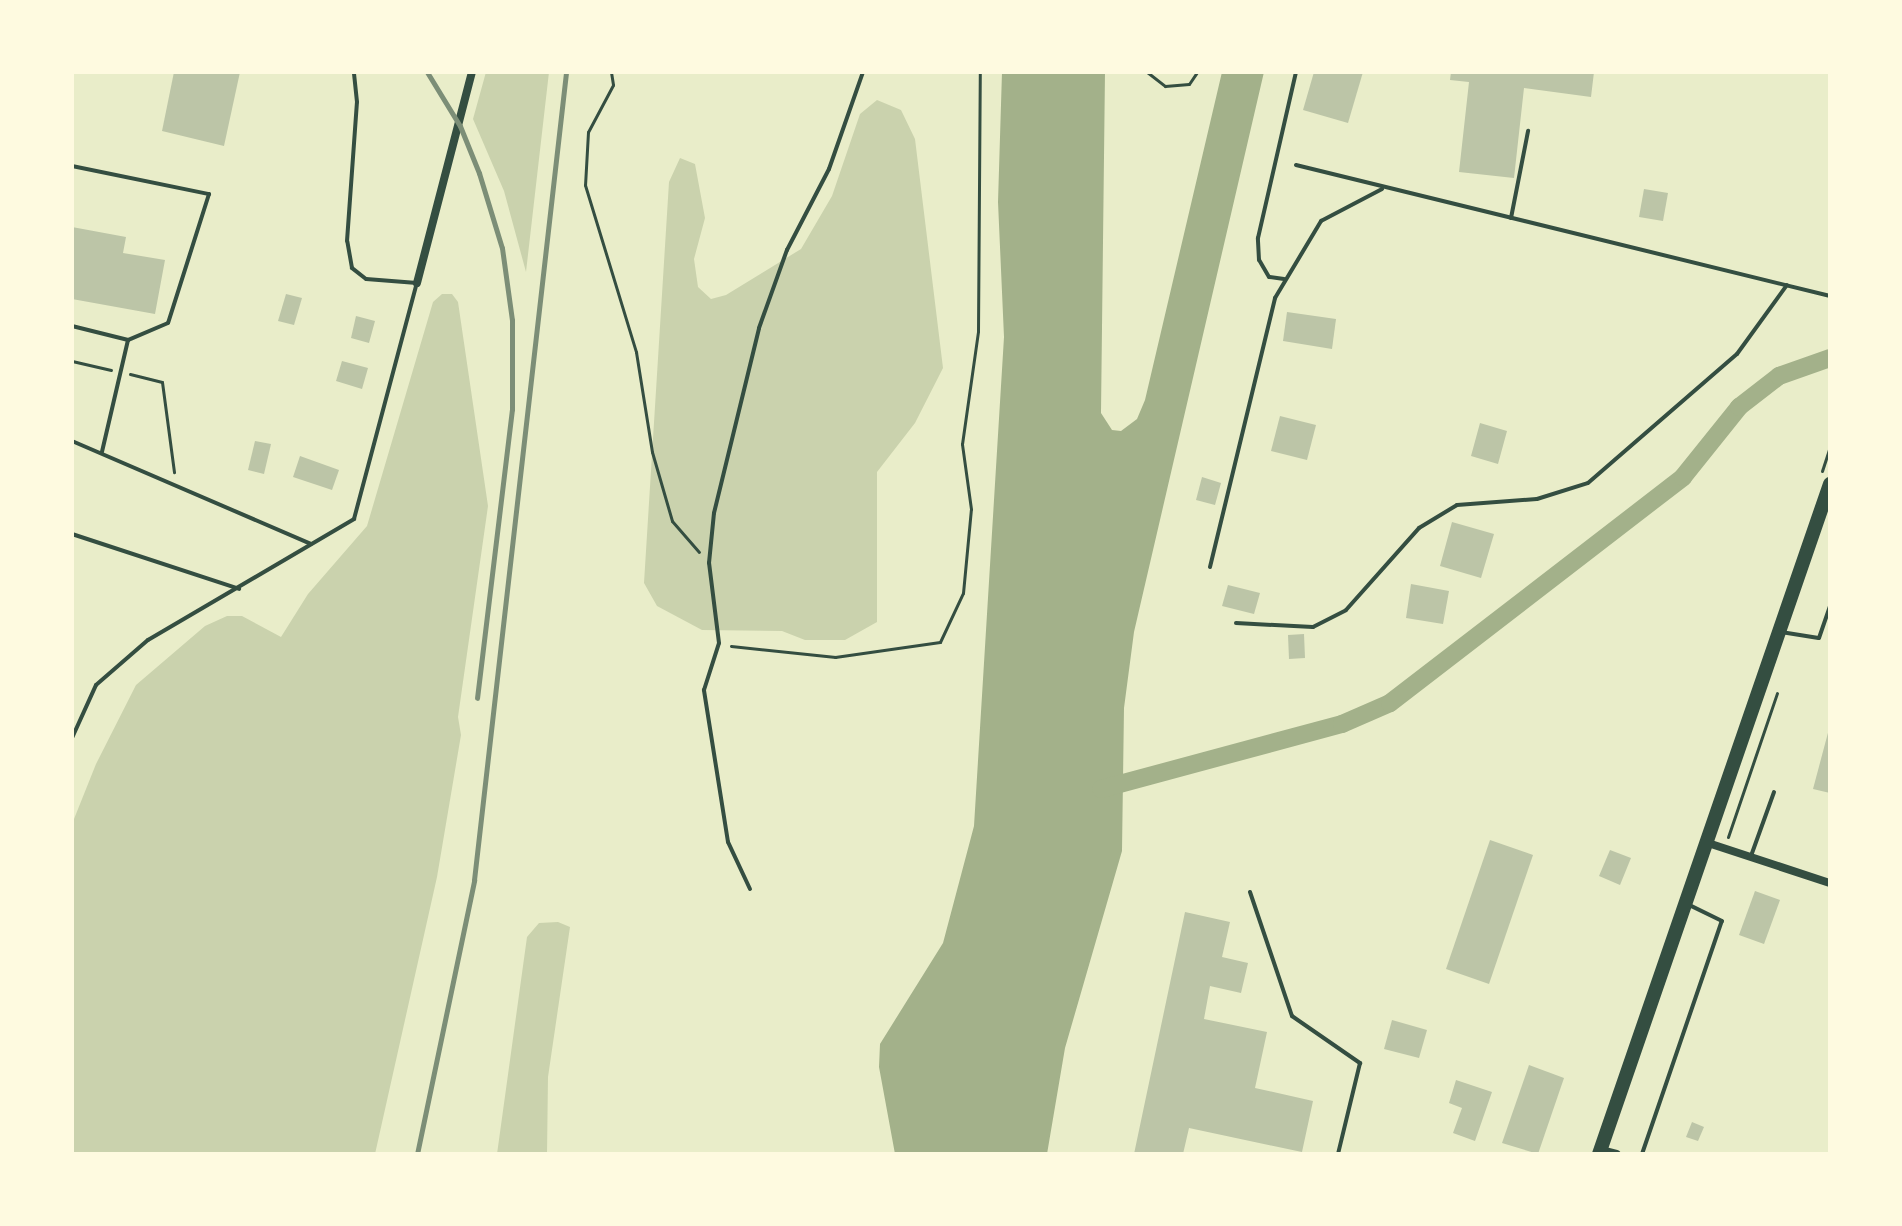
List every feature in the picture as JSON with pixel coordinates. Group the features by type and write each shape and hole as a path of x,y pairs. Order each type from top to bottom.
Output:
{"main road":[{"path":"1600,1152 1830,484"}],"street":[{"path":"417,283 472,72"},
{"path":"1705,842 1830,883"},
{"path":"1600,1152 1617,1154"}],"lane":[{"path":"72,738 84,703 116,666 148,640 354,519 417,283 366,279 352,268 347,241 357,102 354,72"},
{"path":"750,889 728,842 704,690 719,643 709,563 714,513 759,328 787,250 829,169 863,72"},
{"path":"1284,279 1269,277 1259,260 1258,238 1296,72"},
{"path":"1511,218 1528,131"},
{"path":"1296,165 1830,296"},
{"path":"72,166 209,194 168,323 128,340 72,326"},
{"path":"1210,567 1275,298 1321,221 1384,188"},
{"path":"1236,623 1313,627 1346,610 1419,528 1457,505 1537,499 1588,483 1737,354 1787,285"},
{"path":"102,452 128,340"},
{"path":"72,441 311,544"},
{"path":"72,534 239,589"},
{"path":"1778,632 1819,638 1830,606"},
{"path":"1751,856 1774,792"},
{"path":"1250,892 1292,1016 1360,1063 1338,1154"},
{"path":"1642,1154 1722,921 1685,903"}],"path":[{"path":"611,72 613,85 588,132 585,185 636,352 652,452 672,521 709,563"},
{"path":"719,643 835,657 940,642 963,593 971,509 962,444 978,331 980,72"},
{"path":"1147,72 1165,86 1189,84 1197,72"},
{"path":"72,361 162,382 175,468 171,482"},
{"path":"1725,848 1777,690"}],"shaded area":[{"path":"486,72 549,72 526,272 504,191 473,119"},
{"path":"1002,72 1105,72 1101,413 1112,430 1121,431 1137,419 1145,400 1222,72 1264,72 1134,632 1124,708 1122,851 1065,1048 1047,1154 895,1154 879,1067 880,1044 943,943 974,826 1004,337 998,202"},
{"path":"877,100 901,110 915,139 943,368 915,423 877,472 877,622 845,640 805,640 782,631 702,630 657,606 644,583 669,182 680,158 695,164 705,218 694,259 698,287 711,299 726,295 801,249 832,196 860,114"},
{"path":"442,294 452,294 458,302 488,506 458,717 461,735 437,877 375,1154 72,1154 72,824 96,764 136,685 205,626 227,616 242,616 281,637 308,594 367,526 433,302"},
{"path":"558,922 570,927 548,1077 547,1154 497,1154 527,937 539,923"}],"building":[{"path":"174,72 240,72 224,146 162,131"},
{"path":"1314,72 1363,72 1348,123 1303,110"},
{"path":"1451,72 1594,72 1591,97 1524,88 1514,178 1459,172 1469,82 1450,80"},
{"path":"1644,189 1668,193 1663,221 1639,217"},
{"path":"72,227 126,237 123,253 165,260 155,314 72,299"},
{"path":"286,294 302,298 294,325 278,321"},
{"path":"1287,312 1336,319 1332,349 1283,341"},
{"path":"356,316 375,321 369,343 351,338"},
{"path":"342,361 368,368 362,389 336,381"},
{"path":"1280,416 1316,425 1307,460 1271,451"},
{"path":"1480,423 1507,431 1498,464 1471,456"},
{"path":"255,441 271,444 264,474 248,470"},
{"path":"300,456 339,470 332,490 293,477"},
{"path":"1202,477 1221,483 1215,505 1196,500"},
{"path":"1452,522 1494,534 1481,578 1440,566"},
{"path":"1411,584 1449,591 1443,624 1406,618"},
{"path":"1228,585 1260,593 1254,614 1222,606"},
{"path":"1304,634 1305,658 1289,659 1288,635"},
{"path":"1830,729 1830,793 1813,789"},
{"path":"1490,840 1533,855 1489,984 1446,969"},
{"path":"1610,850 1631,858 1620,885 1599,876"},
{"path":"1755,891 1780,900 1764,944 1739,935"},
{"path":"1185,912 1230,922 1222,957 1248,963 1241,993 1210,986 1204,1019 1267,1032 1255,1088 1313,1101 1302,1152 1189,1128 1183,1154 1134,1154"},
{"path":"1392,1020 1427,1030 1419,1058 1384,1049"},
{"path":"1529,1065 1564,1078 1538,1154 1502,1143"},
{"path":"1456,1080 1492,1092 1475,1141 1453,1133 1462,1108 1449,1103"},
{"path":"1692,1122 1704,1127 1698,1141 1686,1137"}],"waterway":[{"path":"1101,789 1342,724 1390,703 1683,477 1739,407 1779,376 1830,358"}],"railway":[{"path":"427,72 460,126 479,173 502,248 512,320 512,409 477,698"},
{"path":"417,1154 474,880 566,72"}]}
